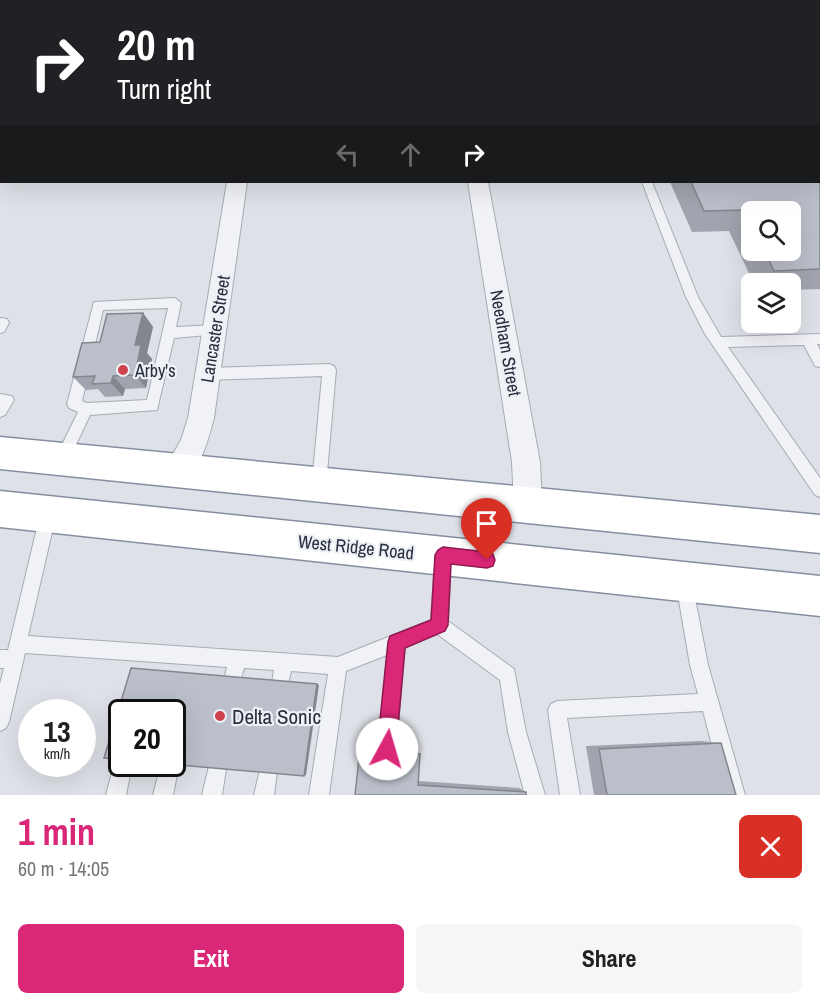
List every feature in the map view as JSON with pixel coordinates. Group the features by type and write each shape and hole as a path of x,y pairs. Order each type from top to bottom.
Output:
{"highway":[{"path":"0,453 820,534"},
{"name":"West Ridge Road","path":"0,509 820,596"}],"street":[{"name":"Lancaster Street","path":"177,471 193,445 198,430 237,183"},
{"name":"Needham Street","path":"478,183 526,462 528,505"}],"lane":[{"path":"646,183 692,297 716,342 820,490"},
{"path":"175,303 152,406 86,409 74,404 98,305 175,303"},
{"path":"0,323 3,323 0,328"},
{"path":"168,333 215,330"},
{"path":"716,342 814,339 820,362"},
{"path":"208,374 329,370 319,485"},
{"path":"0,400 6,400 0,411"},
{"path":"62,459 86,409"},
{"path":"0,722 11,654 48,515"},
{"path":"439,625 443,555"},
{"path":"683,581 699,665 735,795"},
{"path":"11,654 151,653 338,666 439,625"},
{"path":"439,625 508,675 517,732 535,795"},
{"path":"387,749 396,642"},
{"path":"145,674 151,653"},
{"path":"189,674 192,656"},
{"path":"233,679 237,659"},
{"path":"281,683 284,662"},
{"path":"319,795 338,666"},
{"path":"570,795 557,710 709,702"},
{"path":"212,795 217,769"},
{"path":"264,795 268,772"},
{"path":"116,795 120,777"},
{"path":"164,795 167,777"}],"building":[{"path":"691,183 820,183 820,269 774,271 769,261 801,261 801,201 741,201 741,210 704,211"},
{"path":"143,313 135,345 141,345 135,375 113,376 111,383 92,384 95,376 73,377 82,343 100,342 107,314"},
{"path":"131,668 317,684 304,776 186,766 186,699 122,699"},
{"path":"721,743 736,795 607,795 599,749"},
{"path":"108,745 108,758 104,758"},
{"path":"360,749 420,754 418,785 526,792 526,795 355,795"}],"place":[{"name":"Arby's","path":"123,370"},
{"name":"Delta Sonic","path":"220,716"}],"route":[{"path":"387,749 396,642 439,625 443,555 487,560"}]}
